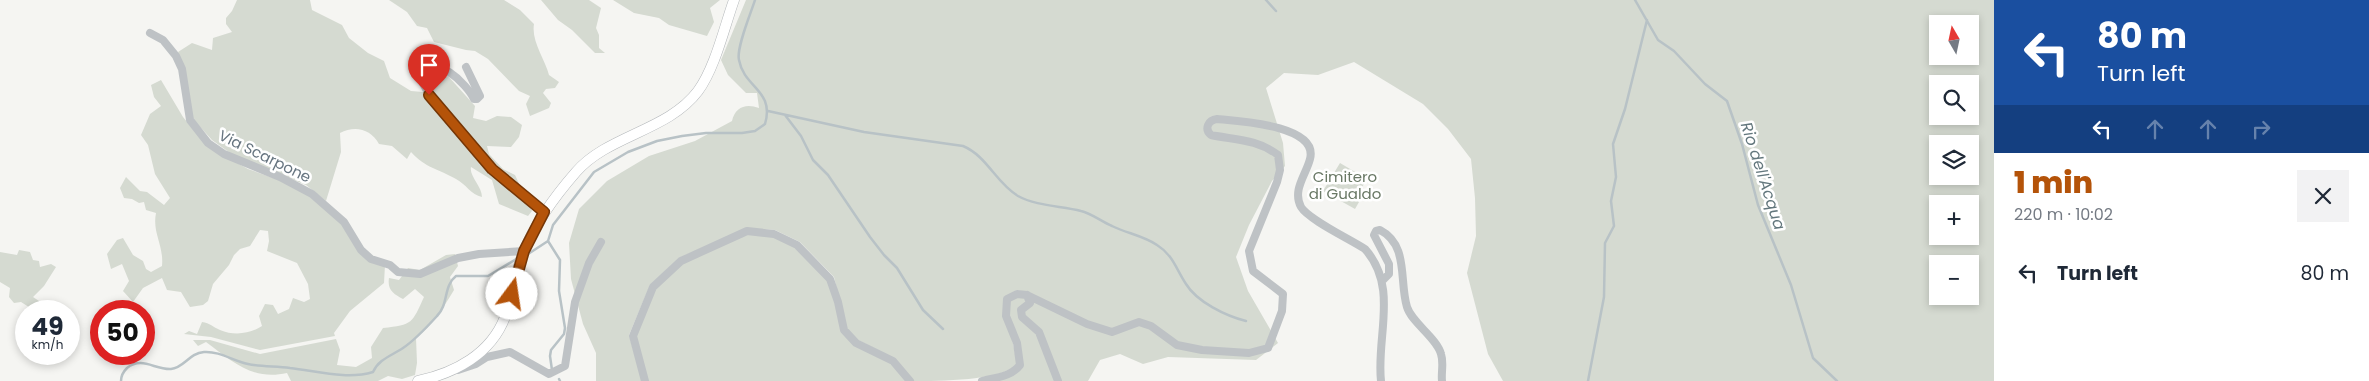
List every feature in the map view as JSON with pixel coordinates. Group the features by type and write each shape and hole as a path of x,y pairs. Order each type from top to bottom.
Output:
{"main road":[{"path":"418,381 454,370 477,355 496,335 506,313 522,256 544,212 577,171 591,158 671,114 697,93 711,66 734,0"}],"street":[{"name":"Via Scarpone","path":"150,33 163,40 176,56 182,69 190,120 208,143 230,157 280,177 312,194 344,222 362,250 371,259 390,265 398,272 420,274 458,258 479,254 522,256"},
{"path":"466,68 480,96 477,99 474,98 460,79 441,69 429,68 423,70 420,75 423,86 462,136 492,169 544,212"},
{"path":"982,381 1007,375 1016,370 1020,365 1017,343 1006,316 1007,299 1018,294 1027,295 1087,324 1112,332 1139,322 1151,326 1176,346 1249,353 1268,348 1282,311 1282,294 1253,271 1249,251 1277,182 1280,170 1278,155 1266,146 1252,141 1211,135 1208,131 1208,125 1211,121 1217,119 1276,128 1305,142 1309,146 1311,157 1300,182 1298,194 1301,207 1310,216 1365,249 1370,255 1382,281 1385,302 1380,365 1382,381"},
{"path":"1382,281 1389,274 1389,264 1374,235 1376,231 1380,230 1390,235 1398,250 1404,276 1407,308 1441,352 1442,381"},
{"path":"645,381 633,336 653,287 681,261 747,231 774,234 798,245 830,279 844,330 856,343 893,361 910,381"},
{"path":"454,370 471,366 487,356 510,352 549,374 565,366 575,302 588,263 601,242"},
{"path":"1027,295 1030,303 1021,310 1022,316 1039,332 1058,381"}],"green space":[{"path":"237,0 310,0 312,10 342,25 349,38 368,53 384,61 390,78 411,91 423,92 448,76 475,106 473,118 486,121 497,116 511,117 522,125 519,137 511,147 487,146 489,154 503,169 515,175 532,211 528,216 499,204 492,180 471,167 482,197 475,194 456,179 422,162 411,152 407,159 392,146 379,144 372,135 362,130 351,129 340,133 341,152 326,201 306,185 233,155 212,140 193,119 185,70 178,52 192,43 212,50 213,38 232,32 226,24 226,18"},
{"path":"389,0 504,0 520,10 534,24 536,43 549,75 559,82 555,88 546,89 543,93 551,103 549,108 530,116 526,104 530,96 519,91 488,59 475,51 434,42 427,28 417,26 407,12"},
{"path":"541,0 589,0 601,8 596,28 599,35 599,48 605,53 595,53 572,30 558,20"},
{"path":"613,0 720,0 710,8 714,22 707,36 669,25 659,18 634,13"},
{"path":"746,0 1994,0 1994,381 1503,381 1488,354 1467,273 1476,236 1471,159 1448,129 1423,104 1354,62 1318,75 1284,73 1266,88 1283,143 1285,166 1272,181 1249,225 1236,257 1248,291 1278,343 1256,360 1168,357 1143,364 1120,354 1100,360 1088,381 1060,381 1040,331 1024,316 1028,293 1017,290 1004,297 1017,364 1009,370 984,377 914,381 895,359 858,340 847,329 834,277 800,242 775,230 747,228 679,258 650,285 629,335 642,381 596,381 596,353 583,324 571,279 569,243 579,209 607,181 649,156 695,141 732,121 738,109 742,107 759,108 757,93 746,93 728,75 721,60"},
{"path":"161,80 183,117 207,146 248,169 279,180 305,193 340,221 359,253 385,265 384,283 350,311 334,333 335,336 260,350 211,337 184,334 189,331 197,334 202,322 225,332 247,332 262,326 259,316 265,304 273,305 278,314 289,309 293,298 304,302 310,299 308,284 297,263 267,251 268,231 260,230 250,246 240,249 234,255 229,265 213,284 208,301 203,305 190,307 181,292 167,290 162,278 143,288 134,300 131,300 123,291 129,281 122,264 111,269 107,254 117,240 123,238 133,255 143,261 146,269 151,272 162,266 155,220 156,213 146,210 144,202 139,203 132,199 124,198 120,188 126,177 140,191 147,192 164,205 170,198 155,174 148,145 141,135 150,114 161,106 154,97 151,85"},
{"name":"Cimitero di Gualdo","path":"1340,163 1367,179 1355,199 1359,202 1355,209 1323,191"},
{"path":"748,234 774,236 796,247 829,280 842,332 891,363 907,381 648,381 635,336 655,288 682,263"},
{"path":"19,250 30,252 33,260 39,261 40,267 51,264 56,267 44,286 33,297 38,300 15,300 14,303 9,297 10,288 0,282 0,252 17,255"},
{"path":"455,254 458,266 450,277 454,290 433,322 416,338 417,363 415,375 402,379 388,376 378,381 291,381 287,373 263,374 243,368 206,342 198,346 193,340 210,340 260,354 336,339 340,350 337,365 356,367 372,358 371,347 383,328 400,326 410,321 417,312 424,297 415,289 403,299 390,289 389,278 399,280 408,268 420,270 446,255"},
{"path":"1018,296 1026,297 1027,302 1019,309 1037,333 1056,381 992,381 1023,366 1009,316 1009,300"}],"waterway":[{"path":"525,256 548,241 553,225 594,172 628,152 657,141 706,133 755,131 765,124 766,104 742,69 739,60 742,39 755,0"},
{"path":"1266,0 1276,11"},
{"name":"Rio dell'Acqua","path":"1635,0 1658,40 1674,51 1705,84 1727,101 1742,144 1758,205 1791,285 1813,358 1837,381"},
{"path":"1588,381 1604,297 1605,243 1614,226 1611,201 1616,177 1613,144 1625,109 1647,20"},
{"path":"768,111 864,132 963,146 979,156 1010,191 1018,196 1041,204 1085,212 1157,245 1171,258 1186,284 1197,297 1221,312 1246,321"},
{"path":"785,115 801,136 813,160 828,175 870,237 897,268 923,310 943,329"},
{"path":"548,241 560,260 559,291 565,328 564,334 551,350 552,370"},
{"path":"121,381 123,372 138,363 171,369 180,366 194,355 204,352 216,353 242,363 258,366 285,367 342,375 373,372 382,361 412,341 437,316 443,306 449,285 456,276 488,276 518,258"}],"route":[{"path":"429,95 492,169 544,212 524,251 512,294"}]}
